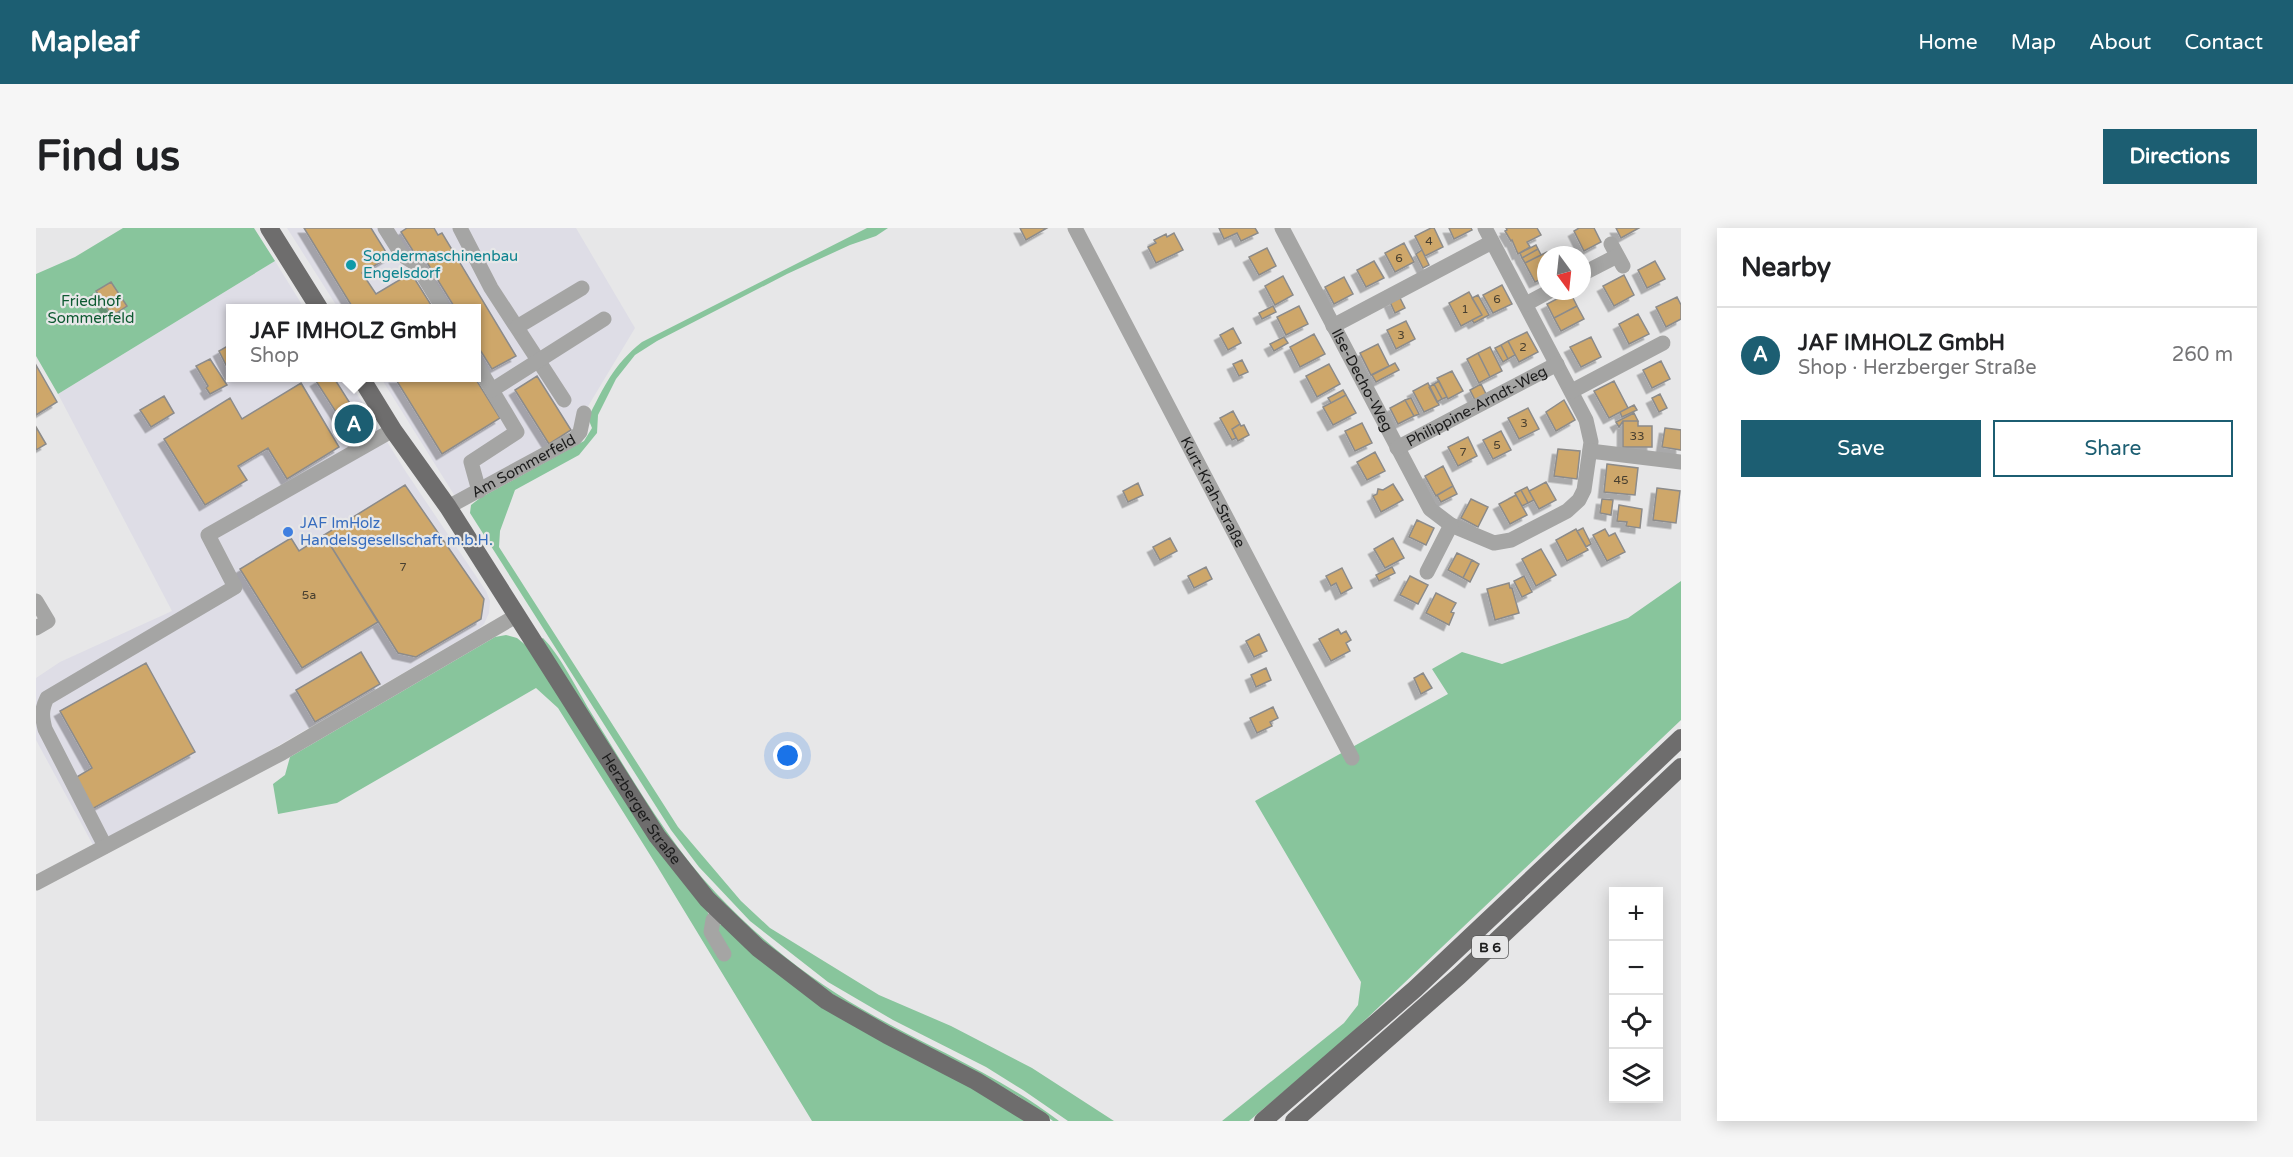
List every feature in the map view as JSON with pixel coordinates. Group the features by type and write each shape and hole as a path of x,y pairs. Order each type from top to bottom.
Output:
{"main road":[{"path":"270,228 316,304"},
{"name":"Herzberger Straße","path":"363,382 393,430 448,507 657,836 687,876 719,912 758,948 826,1001 976,1081 1041,1121"},
{"name":"B 6","path":"1263,1121 1431,974 1681,738"},
{"name":"B 6","path":"1294,1121 1459,976 1681,767"}],"street":[{"path":"385,228 402,255 416,264 440,304"},
{"path":"460,228 491,288 564,400"},
{"name":"Kurt-Krah-Straße","path":"1075,228 1352,758"},
{"name":"Ilse-Decho-Weg","path":"1282,228 1430,509 1436,516 1451,525 1494,543 1511,540 1567,511 1579,500 1584,490 1590,451 1590,433 1572,391 1488,235"},
{"path":"1333,326 1488,235"},
{"path":"1591,269 1617,255"},
{"path":"517,327 582,288"},
{"path":"1526,304 1537,298"},
{"path":"492,390 604,319"},
{"path":"1572,391 1663,343"},
{"name":"Philippine-Arndt-Weg","path":"1397,448 1557,364"},
{"path":"479,491 471,462 517,432 481,372"},
{"name":"Am Sommerfeld","path":"448,507 575,438 580,432 584,413"},
{"path":"105,846 45,729 42,707 47,698 235,587 208,535 393,430"},
{"path":"1590,451 1681,462"},
{"path":"1427,572 1451,525"},
{"path":"36,601 48,621 36,628"},
{"path":"36,883 282,753 516,616"},
{"path":"719,912 711,932 724,954"}],"shaded area":[{"path":"287,228 576,228 635,328 584,413 580,432 458,501 384,382 481,382 481,304 335,304"},
{"name":"JAF ImHolz Handelsgesellschaft m.b.H.","path":"275,261 302,304 226,304 226,382 350,382 406,472 486,591 490,601 489,613 484,624 257,758 93,845 36,740 36,678 60,662 172,611 58,394"}],"green space":[{"name":"Friedhof Sommerfeld","path":"123,228 254,228 275,261 58,394 36,356 36,274 75,257"},
{"path":"867,228 888,228 876,236 850,245 787,274 657,341 635,355 616,379 598,415 597,433 579,455 515,490 500,531 499,547 678,827 741,901 770,928 879,995 951,1026 1032,1068 1114,1121 1068,1121 986,1067 893,1020 828,982 750,921 699,867 671,830 470,513 471,505 480,498 584,441 592,428 588,418 604,386 616,368 642,342"},
{"path":"1681,581 1681,720 1341,1043 1249,1121 1222,1121 1344,1023 1358,1005 1361,982 1255,801 1448,694 1432,669 1462,652 1502,664 1628,618"},
{"path":"506,635 517,638 528,647 707,910 715,935 719,924 725,926 1028,1121 812,1121 558,708 536,688 337,803 278,814 273,784 285,775 290,757 495,637"},
{"path":"543,638 562,663 664,828 698,873 749,926 803,971 842,997 1012,1089 1059,1121 1053,1121 1018,1096 890,1028 822,988 764,944 713,895 664,834 541,639"}],"building":[{"name":"Sondermaschinenbau Engelsdorf","path":"304,228 371,228 389,257 362,273 376,294 411,273 430,304 351,304"},
{"path":"407,228 434,228 438,235 442,233 516,356 492,369 481,351 481,304 453,304 420,251 415,254 401,232"},
{"path":"1020,228 1047,228 1026,240"},
{"path":"1219,228 1255,228 1258,233 1241,241 1237,233 1224,239"},
{"path":"1434,228 1443,247 1425,256 1415,236"},
{"path":"1449,228 1471,228 1472,230 1454,239"},
{"path":"1506,228 1537,228 1541,235 1527,242 1530,247 1518,254 1505,231"},
{"path":"1579,228 1594,228 1601,242 1591,247 1582,246 1574,231"},
{"path":"1616,228 1639,228 1621,238"},
{"path":"1174,233 1183,250 1156,263 1148,247 1156,243 1154,240"},
{"path":"1404,243 1414,262 1395,272 1385,253"},
{"path":"1536,245 1537,247 1537,250 1522,258 1520,253"},
{"path":"1267,248 1276,266 1259,275 1249,257"},
{"path":"1422,250 1429,265 1423,268 1416,254"},
{"path":"1537,250 1537,257 1525,263 1522,258"},
{"path":"1537,257 1537,281 1535,282 1525,263"},
{"path":"1374,261 1384,278 1366,287 1357,270"},
{"path":"1655,261 1665,279 1647,288 1638,270"},
{"path":"1624,275 1634,295 1614,306 1603,286"},
{"path":"1283,276 1293,295 1275,305 1265,286"},
{"path":"1344,277 1353,294 1334,304 1325,287"},
{"path":"111,282 127,306 112,316 96,291"},
{"path":"1502,285 1512,304 1493,313 1483,295"},
{"path":"1469,292 1482,315 1461,326 1449,303"},
{"path":"1478,295 1489,315 1474,323 1472,320 1482,315 1472,298"},
{"path":"1677,297 1681,305 1681,319 1666,327 1656,307"},
{"path":"1400,298 1405,308 1395,313 1390,302"},
{"path":"1555,300 1574,300 1577,306 1554,318 1547,304"},
{"path":"1273,306 1276,312 1262,319 1259,313"},
{"path":"1299,306 1308,324 1286,335 1277,317"},
{"path":"1577,306 1584,319 1561,331 1554,318"},
{"path":"1638,314 1649,334 1629,344 1619,324"},
{"path":"1406,321 1415,339 1396,349 1387,330"},
{"path":"1233,328 1241,343 1228,350 1220,335"},
{"path":"1527,332 1538,352 1519,362 1508,341"},
{"path":"1314,334 1325,354 1300,367 1290,347"},
{"path":"1284,337 1288,343 1274,351 1270,344"},
{"path":"1591,337 1601,357 1581,367 1570,347"},
{"path":"1508,341 1515,355 1508,359 1501,345"},
{"path":"1378,344 1389,366 1371,375 1360,353"},
{"path":"1501,345 1508,359 1503,362 1495,348"},
{"path":"226,347 226,365 219,351"},
{"path":"1490,347 1502,371 1490,377 1478,353"},
{"path":"1478,353 1490,377 1479,383 1467,359"},
{"path":"210,359 227,385 210,394 196,366"},
{"path":"1242,360 1248,372 1239,376 1233,364"},
{"path":"1661,361 1670,379 1652,388 1643,370"},
{"path":"1395,363 1399,370 1376,382 1372,375"},
{"path":"1329,364 1340,384 1317,397 1306,376"},
{"path":"36,365 57,402 36,415"},
{"path":"1452,371 1463,391 1448,399 1437,378"},
{"path":"537,376 571,430 549,444 515,390"},
{"path":"1439,381 1447,397 1442,399 1434,384"},
{"path":"1614,381 1628,408 1609,418 1594,391"},
{"path":"317,382 337,382 351,405 354,403 371,429 354,440"},
{"path":"397,382 478,382 500,418 442,454"},
{"path":"301,383 339,447 287,479 268,448 238,466 247,480 205,505 164,439 230,398 242,419"},
{"path":"1428,383 1439,405 1424,412 1413,391"},
{"path":"1434,384 1442,399 1437,402 1429,387"},
{"path":"1481,384 1486,394 1475,400 1470,390"},
{"path":"1343,390 1346,395 1331,403 1328,398"},
{"path":"1660,394 1667,408 1659,412 1652,398"},
{"path":"1346,395 1356,413 1333,425 1323,407"},
{"path":"164,396 174,413 151,427 140,410"},
{"path":"1411,398 1419,414 1414,416 1405,400"},
{"path":"1405,400 1414,416 1398,424 1390,408"},
{"path":"1564,400 1575,420 1556,431 1546,412"},
{"path":"1634,405 1637,410 1622,417 1620,412"},
{"path":"1528,408 1539,429 1519,439 1508,418"},
{"path":"1233,411 1240,424 1232,429 1236,438 1232,440 1220,418"},
{"path":"1634,413 1638,421 1623,421 1619,427 1616,422"},
{"path":"1623,421 1638,421 1638,426 1652,426 1652,447 1623,447"},
{"path":"1362,423 1372,443 1355,451 1345,431"},
{"path":"1240,424 1244,425 1249,435 1238,441 1232,429"},
{"path":"36,427 46,444 36,450"},
{"path":"1665,428 1681,430 1681,450 1662,447"},
{"path":"1501,431 1511,450 1493,459 1483,440"},
{"path":"1468,437 1477,456 1458,466 1448,447"},
{"path":"1558,449 1580,451 1577,479 1554,476"},
{"path":"1375,452 1385,471 1367,480 1357,462"},
{"path":"1607,464 1638,468 1635,495 1604,492"},
{"path":"1443,466 1453,486 1436,496 1425,476"},
{"path":"1546,482 1556,500 1539,509 1529,491"},
{"path":"1138,483 1143,495 1128,502 1123,491"},
{"path":"1393,484 1403,500 1381,512 1373,496 1377,494 1378,489 1383,490"},
{"path":"405,485 484,599 481,619 416,657 398,653 324,535"},
{"path":"1453,486 1457,494 1441,502 1437,495"},
{"path":"1527,487 1534,500 1528,503 1521,490"},
{"path":"1657,488 1680,491 1676,523 1653,520"},
{"path":"1521,490 1528,503 1522,506 1515,493"},
{"path":"1516,495 1527,515 1510,524 1499,504"},
{"path":"1471,499 1488,507 1478,527 1461,518"},
{"path":"1602,499 1613,500 1611,515 1600,513"},
{"path":"1619,505 1642,509 1640,528 1626,526 1627,522 1617,521"},
{"path":"1417,520 1434,528 1426,545 1409,537"},
{"path":"1583,528 1591,544 1586,547 1577,531"},
{"path":"1576,529 1588,550 1567,561 1556,540"},
{"path":"1605,529 1609,536 1615,533 1625,552 1607,561 1593,535"},
{"path":"324,535 378,622 302,668 240,569 291,538 299,551"},
{"path":"1170,538 1177,551 1160,560 1153,547"},
{"path":"1393,538 1404,558 1385,568 1374,549"},
{"path":"1541,549 1556,575 1536,586 1522,559"},
{"path":"1457,553 1472,560 1463,578 1448,570"},
{"path":"1472,560 1479,564 1470,582 1463,578"},
{"path":"1206,567 1212,579 1194,588 1188,576"},
{"path":"1392,567 1395,573 1379,581 1376,575"},
{"path":"1342,568 1352,588 1341,594 1336,583 1331,586 1326,576"},
{"path":"1410,576 1428,585 1418,604 1400,595"},
{"path":"1524,576 1532,592 1522,597 1514,581"},
{"path":"1509,583 1519,613 1495,620 1487,589"},
{"path":"1436,593 1456,603 1451,612 1454,613 1449,625 1426,613"},
{"path":"1338,629 1341,634 1346,631 1351,640 1346,643 1350,651 1331,661 1319,639"},
{"path":"1259,634 1267,651 1254,657 1246,641"},
{"path":"361,652 380,684 315,722 296,690"},
{"path":"146,663 195,752 92,809 75,778 92,768 60,711"},
{"path":"1266,668 1271,680 1256,687 1251,675"},
{"path":"1423,673 1432,688 1421,694 1414,678"},
{"path":"1273,707 1278,718 1270,722 1272,726 1257,733 1250,718"}],"place":[{"name":"Sondermaschinenbau Engelsdorf","path":"351,265"},
{"name":"JAF IMHOLZ GmbH","path":"354,424"},
{"name":"JAF ImHolz Handelsgesellschaft m.b.H.","path":"288,532"}]}
